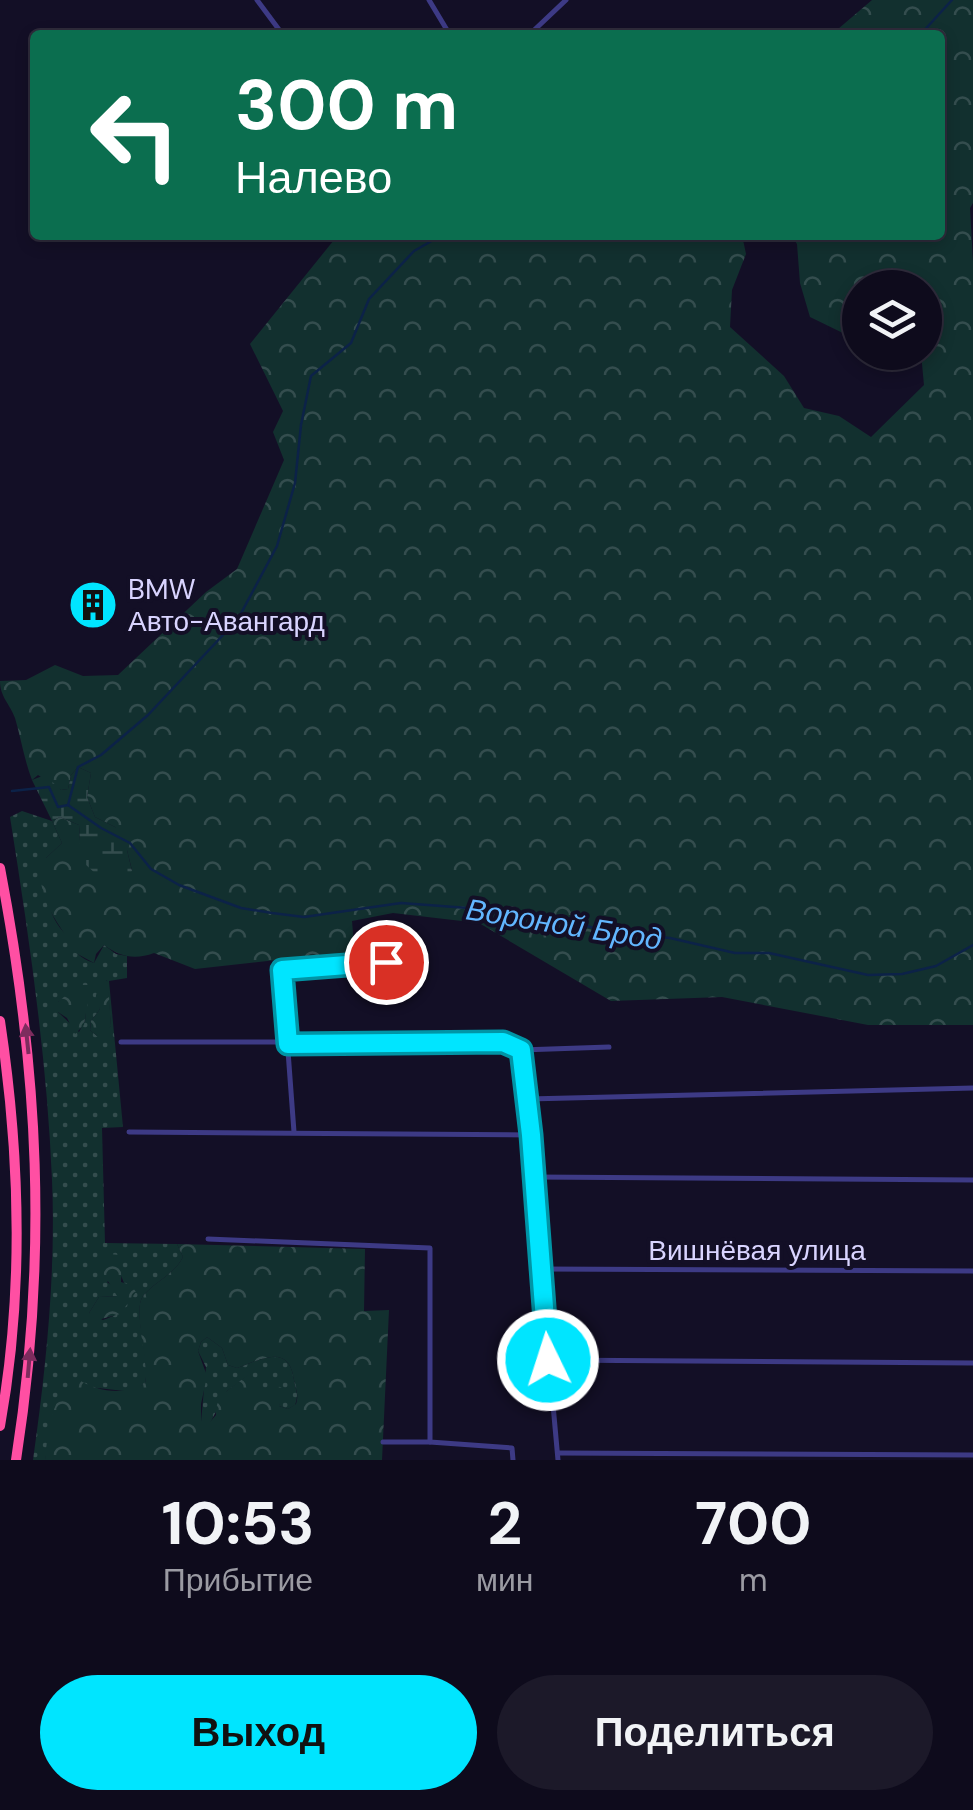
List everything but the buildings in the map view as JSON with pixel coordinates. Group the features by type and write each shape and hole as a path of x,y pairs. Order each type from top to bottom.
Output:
{"highway":[{"path":"0,868 22,996 38,1212 32,1342 16,1460"},
{"path":"0,1022 16,1204 12,1347 0,1426"}],"street":[{"path":"258,0 279,30"},
{"path":"429,0 447,30"},
{"path":"534,30 566,0"},
{"path":"294,1132 282,970 386,962"},
{"path":"121,1042 503,1042 521,1050 609,1047"},
{"path":"521,1050 558,1457 973,1455"},
{"path":"528,1099 973,1088"},
{"path":"129,1132 531,1135"},
{"path":"534,1177 973,1180"},
{"path":"208,1239 430,1248 430,1442"},
{"name":"Вишнёвая улица","path":"541,1269 973,1271"},
{"path":"548,1360 973,1362"},
{"path":"383,1442 512,1448 513,1460"}],"green space":[{"path":"872,0 973,0 973,1025 868,1025 722,997 611,1001 479,923 393,913 352,921 355,958 284,964 276,960 195,969 154,953 128,956 104,945 94,963 74,952 49,909 39,869 62,843 52,821 60,817 79,825 80,841 110,872 132,870 127,850 115,827 95,817 87,797 91,773 78,767 71,775 68,789 61,790 38,775 32,780 0,681 26,680 55,665 83,676 118,675 206,592 237,569 284,460 273,432 283,411 250,344 334,240 743,240 746,254 732,290 730,327 784,376 804,408 839,416 871,437 924,385 923,370 942,370 942,270 842,270 842,333 810,317 800,283 794,240 945,240 945,30 837,30"},
{"path":"78,767 91,773 87,797 95,817 115,827 130,843 127,850 132,871 121,880 110,872 96,874 75,855 80,841 79,825 60,817 52,821 32,780 45,775 61,790 68,789 71,775"},
{"path":"22,811 52,821 62,843 46,858 48,901 75,951 94,963 104,945 127,956 127,978 109,981 123,1127 102,1128 105,1243 177,1244 183,1257 140,1303 145,1383 133,1392 89,1387 54,1416 45,1460 33,1460 51,1285 50,1134 36,998 10,817","holes":["107,980 111,1026 97,1036 90,1030 91,1021 100,1009 96,996","88,985 85,1021 79,1032 58,1012 58,1002","120,1273 130,1298 119,1312 103,1320 89,1313 99,1297 118,1296 107,1282"]},
{"path":"99,980 108,982 111,1026 97,1036 90,1030 100,1009 95,1001"},
{"path":"78,985 88,985 90,989 84,1025 75,1034 67,1018 58,1012 58,1002"},
{"path":"177,1244 365,1249 364,1311 389,1310 382,1460 45,1460 52,1414 69,1385 78,1379 102,1389 121,1391 145,1383 140,1303 183,1257","holes":["207,1337 222,1348 228,1365 237,1368 264,1358 280,1357 286,1361 291,1368 296,1404 288,1409 279,1406 285,1388 258,1390 250,1373 222,1396 210,1422 201,1422 207,1376 198,1351"]},
{"path":"119,1255 121,1282 131,1285 136,1292 120,1314 94,1321 89,1313 99,1297 117,1296 100,1268 101,1257"},
{"path":"207,1337 222,1348 228,1365 237,1368 264,1358 280,1357 286,1361 296,1390 295,1405 288,1409 279,1406 280,1396 257,1390 250,1374 227,1391 210,1423 201,1422 206,1367 198,1351"}],"waterway":[{"path":"925,30 952,0"},
{"path":"68,805 78,767 101,755 148,715 238,619 277,546 295,483 311,376 351,343 369,299 414,251 433,240"},
{"name":"Вороной Брод","path":"12,791 49,787 58,807 68,805 130,843 151,869 179,885 241,908 272,913 304,917 401,903 468,908 567,919 602,931 670,938 735,953 769,953 868,975 902,974 936,966 973,945"}],"place":[{"name":"BMW Авто-Авангард","path":"93,605"}],"route":[{"path":"386,962 282,970 288,1044 503,1042 521,1050 548,1360"}]}
